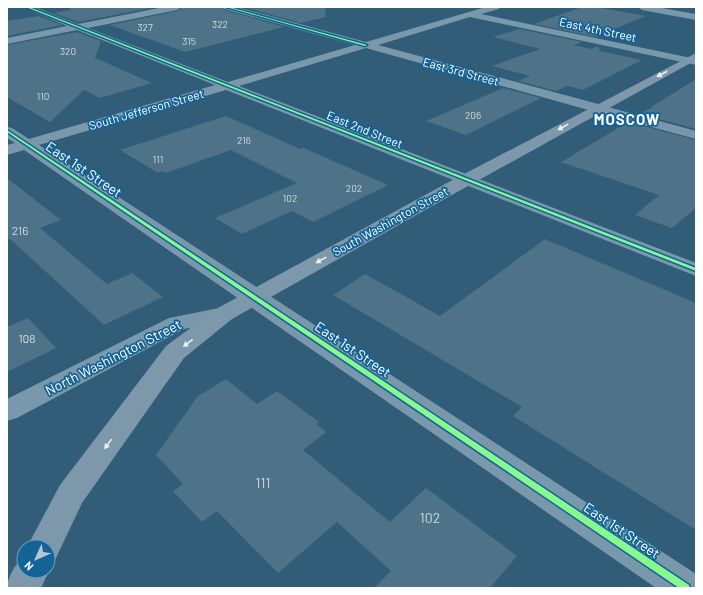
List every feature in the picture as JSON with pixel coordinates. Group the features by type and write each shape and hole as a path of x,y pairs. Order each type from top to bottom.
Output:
{"highway":[{"name":"South Washington Street","path":"48,539 71,494 175,352 224,314 597,108 693,60"},
{"path":"23,588 28,579"}],"main road":[{"name":"East 3rd Street","path":"597,108 696,135"}],"street":[{"name":"East 2nd Street","path":"27,7 696,270"},
{"path":"7,41 177,7"},
{"name":"East 3rd Street","path":"227,7 597,108"},
{"name":"South Jefferson Street","path":"13,142 227,85 496,7"},
{"path":"642,7 696,16"},
{"name":"East 4th Street","path":"470,15 693,60"},
{"name":"East 1st Street","path":"13,142 254,297 686,588"},
{"name":"North Washington Street","path":"7,411 177,323 224,314"}],"building":[{"path":"70,7 156,7 78,22 54,13 70,10"},
{"path":"182,7 222,7 224,10 284,27 185,52 110,25 177,11"},
{"path":"243,7 325,7 326,17 301,23"},
{"path":"582,7 596,7 646,16 596,37 534,24"},
{"path":"39,16 62,25 7,36 7,21"},
{"path":"519,29 582,42 574,45 591,49 598,46 600,51 642,60 583,90 568,86 556,91 518,81 530,76 492,66 540,49 493,37"},
{"path":"77,32 101,41 95,58 152,83 100,98 84,90 50,122 7,97 7,45"},
{"path":"696,79 696,129 640,114 653,107 651,107"},
{"path":"503,88 541,98 466,135 426,121"},
{"path":"226,116 300,149 304,148 388,185 313,222 292,211 242,234 215,218 297,183 231,150 166,173 162,171 158,173 120,150"},
{"path":"628,122 696,140 696,208 672,228 635,215 659,195 561,162"},
{"path":"7,178 61,220 40,228 107,284 132,273 163,297 104,325 10,239 7,240"},
{"path":"545,239 696,303 696,530 513,416 522,407 333,295 365,274 440,316"},
{"path":"28,318 56,348 7,372 7,327"},
{"path":"226,379 257,404 277,391 319,422 316,424 326,432 303,450 390,522 426,488 517,556 490,588 374,588 391,571 337,522 278,573 217,511 202,522 173,491 183,484 156,455 198,396"}],"cycle path":[{"path":"27,7 696,270"},
{"path":"227,7 366,45"},
{"path":"7,131 686,588"}],"district":[{"name":"MOSCOW","path":"627,119"}]}
